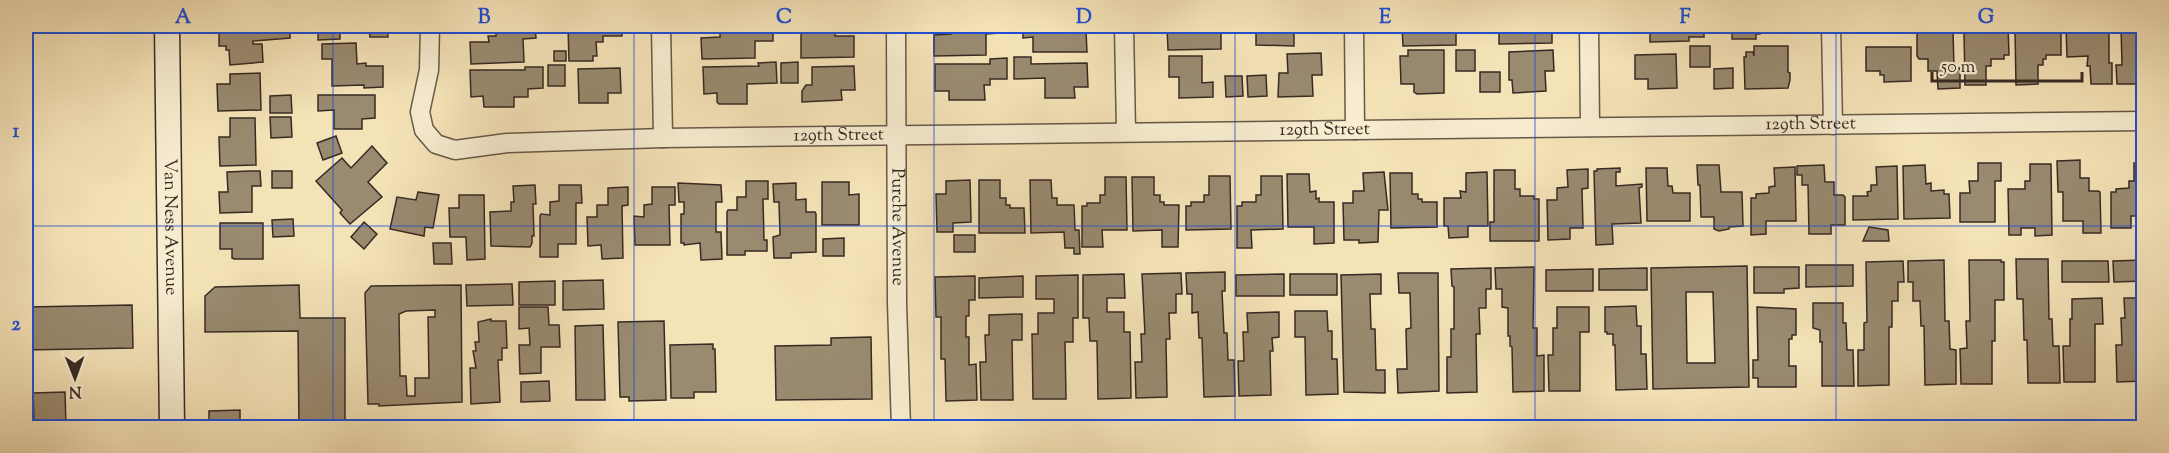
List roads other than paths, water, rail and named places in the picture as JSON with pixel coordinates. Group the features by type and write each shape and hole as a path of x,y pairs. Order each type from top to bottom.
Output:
{"main road":[{"name":"Van Ness Avenue","path":"166,26 172,428"}],"street":[{"name":"129th Street","path":"430,26 429,70 420,112 424,130 436,144 454,150 507,143 663,138 2144,121"},
{"path":"661,26 663,138"},
{"name":"Purche Avenue","path":"896,26 897,303 901,428"},
{"path":"1124,26 1126,132"},
{"path":"1354,26 1356,130"},
{"path":"1589,26 1590,127"},
{"path":"1831,26 1833,125"}]}
